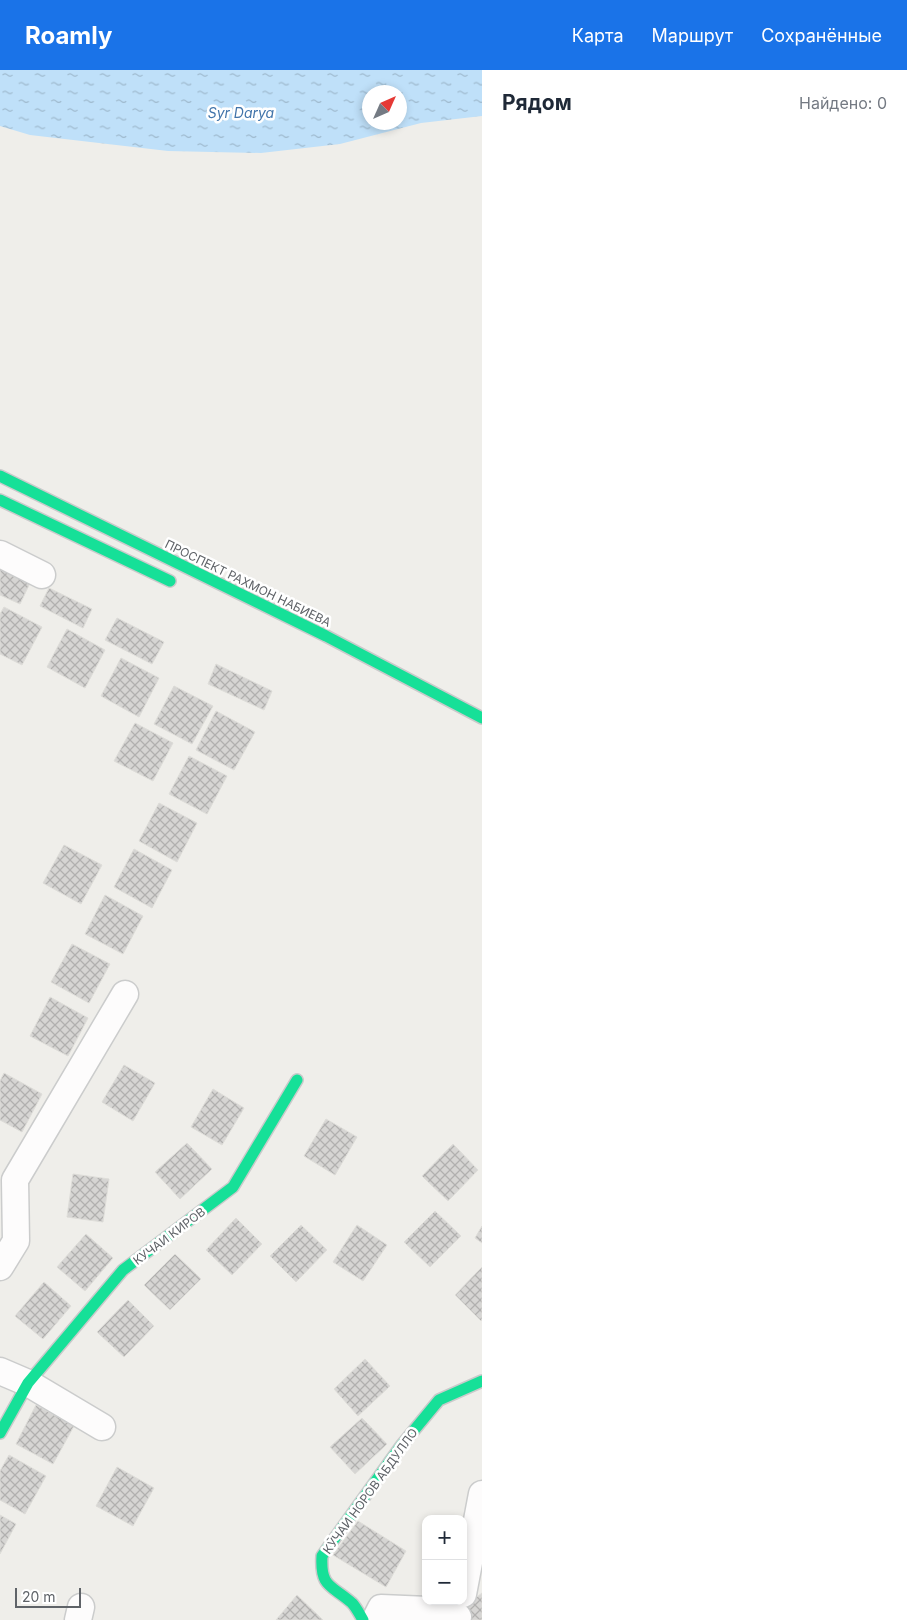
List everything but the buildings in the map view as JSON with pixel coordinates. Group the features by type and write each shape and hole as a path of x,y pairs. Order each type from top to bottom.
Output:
{"street":[{"name":"ПРОСПЕКТ РАХМОН НАБИЕВА","path":"0,476 326,636 482,718"},
{"path":"0,500 178,584"},
{"path":"0,554 42,575"},
{"path":"0,1267 16,1241 15,1180 126,994"},
{"name":"КУЧАИ КИРОВ","path":"0,1433 28,1383 123,1270 233,1187 297,1080"},
{"path":"0,1371 28,1383 102,1427"},
{"name":"КӮЧАИ НОРОВ АБДУЛЛО","path":"363,1620 353,1604 325,1583 321,1570 322,1556 401,1446 439,1400 482,1381"},
{"path":"375,1620 381,1608 428,1610 460,1608 482,1494"}],"water":[{"name":"Syr Darya","path":"0,70 482,70 482,116 421,123 407,127 407,85 362,85 362,130 394,130 340,144 261,153 168,151 30,135 0,126"}],"traffic: fast":[{"path":"0,476 326,636 482,718"},
{"path":"0,500 170,581"},
{"path":"0,1433 28,1383 123,1270 233,1187 297,1080"},
{"path":"363,1620 352,1603 333,1589 325,1580 322,1556 401,1446 439,1400 482,1381"}]}
